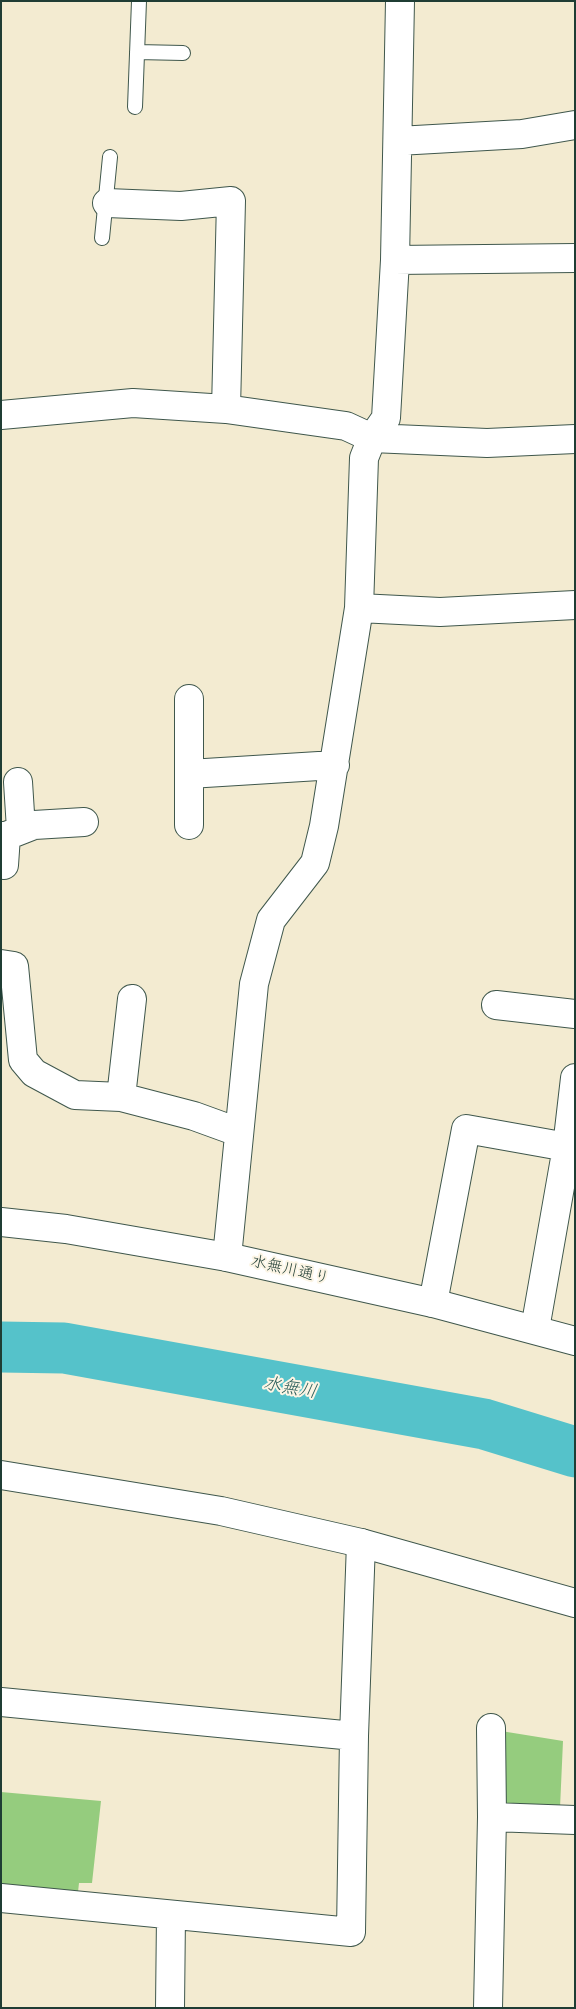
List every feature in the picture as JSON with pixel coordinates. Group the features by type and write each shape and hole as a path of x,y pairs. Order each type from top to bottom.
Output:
{"street":[{"path":"227,1258 254,984 271,920 315,863 324,826 359,608 364,458 372,438 386,418 395,260 400,1"},
{"path":"398,141 522,134 575,125"},
{"path":"107,203 181,206 231,201 226,409"},
{"path":"395,260 575,258"},
{"path":"1,415 133,403 226,409 346,426 372,438 488,443 575,439"},
{"path":"359,608 440,612 575,605"},
{"path":"189,699 189,825"},
{"path":"189,774 335,765"},
{"path":"4,865 18,782"},
{"path":"10,834 34,825 84,822"},
{"path":"1,964 14,966 23,1060 34,1073 75,1095 121,1097 194,1116 238,1132"},
{"path":"121,1097 132,999"},
{"path":"496,1005 575,1014"},
{"path":"535,1329 567,1147 575,1078"},
{"path":"434,1303 466,1129 567,1147"},
{"name":"水無川通り","path":"1,1222 66,1229 227,1258 434,1303 575,1341"},
{"path":"1,1475 221,1512 360,1543 575,1603"},
{"path":"1,1898 351,1932 354,1736 360,1543"},
{"path":"1,1702 354,1736"},
{"path":"488,2008 492,1817 491,1728"},
{"path":"492,1817 575,1820"},
{"path":"170,2008 171,1915"}],"lane":[{"path":"135,107 139,1"},
{"path":"138,52 183,53"},
{"path":"102,238 107,203 110,157"}],"green space":[{"path":"501,1731 563,1741 560,1808 510,1808 499,1796"},
{"path":"1,1792 101,1801 92,1883 79,1883 78,1892 1,1885"}],"waterway":[{"name":"水無川","path":"1,1347 64,1348 484,1424 575,1452"}]}
